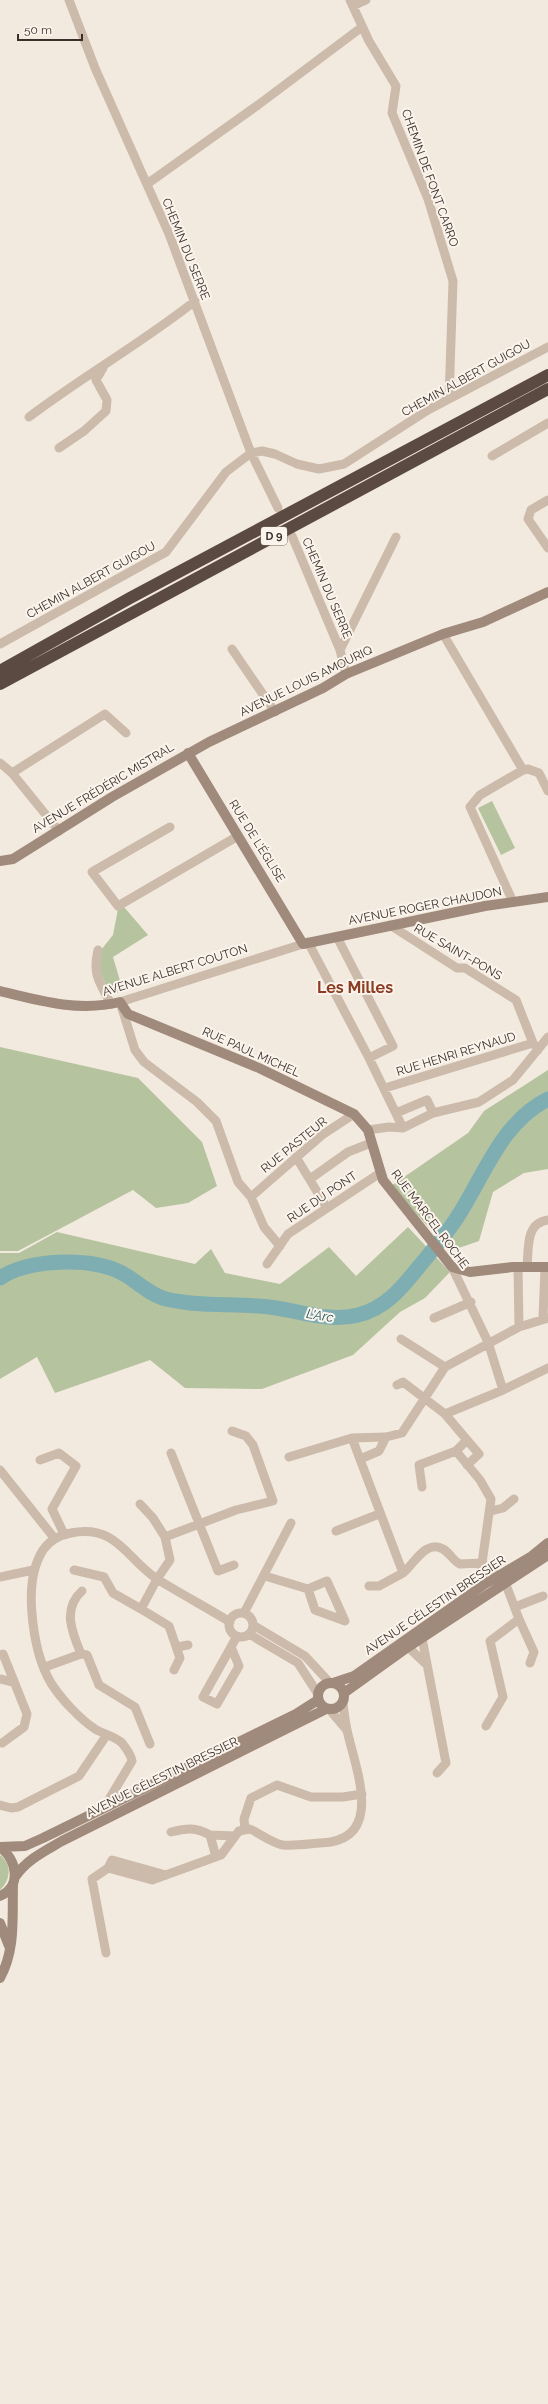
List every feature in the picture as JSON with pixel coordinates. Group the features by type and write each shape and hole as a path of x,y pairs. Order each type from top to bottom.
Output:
{"highway":[{"path":"456,424 514,386 548,368"},
{"name":"D 9","path":"0,671 130,598 548,375"},
{"name":"D 9","path":"0,684 548,389"}],"street":[{"name":"CHEMIN DU SERRE","path":"69,0 95,68 169,234 251,453 278,508"},
{"path":"351,3 366,0"},
{"name":"CHEMIN DE FONT CARRO","path":"351,3 384,70 396,86 392,113 428,199 453,281 450,399"},
{"path":"147,184 258,105 362,27"},
{"path":"29,417 58,395 103,366 194,301"},
{"name":"CHEMIN ALBERT GUIGOU","path":"0,644 166,552 226,472 251,453 262,451 275,454 297,464 319,469 344,464 428,410 548,347"},
{"path":"59,448 84,431 106,411 107,400 96,380 103,366"},
{"path":"492,456 548,424"},
{"path":"548,500 531,510 528,520 548,548"},
{"name":"CHEMIN DU SERRE","path":"292,536 340,650 346,674"},
{"path":"340,650 396,537"},
{"name":"AVENUE LOUIS AMOURIQ","path":"188,753 323,688 346,674 444,634 483,622 548,592"},
{"path":"444,634 522,770"},
{"path":"232,649 275,712"},
{"path":"12,773 105,714 126,733"},
{"name":"AVENUE FRÉDÉRIC MISTRAL","path":"0,861 13,860 32,846 59,831 112,797 188,753"},
{"name":"RUE DE L'ÉGLISE","path":"188,753 238,836 306,943"},
{"path":"0,763 12,773 59,831"},
{"path":"513,902 470,807 480,795 522,770 528,769 539,773 548,790"},
{"path":"170,827 92,872 118,906 238,836"},
{"name":"AVENUE FRÉDÉRIC MISTRAL","path":"0,855 32,846"},
{"name":"AVENUE ROGER CHAUDON","path":"306,943 390,925 548,897"},
{"name":"RUE SAINT-PONS","path":"390,925 457,968 465,968 516,1000 536,1047"},
{"path":"337,937 393,1046 369,1058"},
{"path":"306,943 385,1088 403,1128"},
{"name":"AVENUE ALBERT COUTON","path":"0,991 61,1005 115,1003 306,943"},
{"path":"98,950 94,965 96,975 115,1003 135,1050 144,1062 197,1102 216,1121 238,1182 251,1197 264,1227 280,1246"},
{"name":"RUE PAUL MICHEL","path":"115,1003 128,1014 259,1068 354,1114 368,1130"},
{"path":"368,1130 389,1127 403,1128 433,1112 479,1102 513,1080 536,1047 548,1037"},
{"name":"RUE HENRI REYNAUD","path":"385,1088 536,1047"},
{"path":"396,1113 427,1100 433,1112"},
{"name":"RUE PASTEUR","path":"251,1197 322,1135 354,1114"},
{"name":"RUE MARCEL ROCHE","path":"368,1130 380,1173 394,1194 450,1263 488,1342 503,1390"},
{"path":"310,1179 348,1152 371,1143"},
{"path":"296,1157 327,1208"},
{"name":"RUE DU PONT","path":"267,1264 288,1234 380,1173"},
{"path":"519,1327 523,1266 531,1230 539,1222 548,1220"},
{"path":"289,1457 352,1438 386,1437 402,1433 423,1397 445,1366 519,1327 545,1318 547,1267 523,1266 470,1272 450,1263"},
{"path":"434,1318 470,1302"},
{"path":"401,1339 445,1366"},
{"path":"445,1414 503,1390 548,1368"},
{"path":"396,1385 403,1382 445,1414 479,1454 467,1465"},
{"path":"165,1537 236,1510 272,1501 253,1445 246,1436 232,1431"},
{"path":"360,1459 379,1451 386,1437"},
{"path":"352,1438 379,1514 403,1573"},
{"path":"422,1487 419,1465 456,1451 467,1440"},
{"path":"456,1451 480,1480 491,1499 491,1511 485,1531 481,1567 485,1584"},
{"path":"40,1460 59,1453 76,1466 52,1509 64,1534"},
{"path":"171,1453 218,1571 234,1565"},
{"path":"0,1470 55,1539"},
{"path":"491,1511 503,1508 514,1499"},
{"path":"140,1504 153,1518 165,1537 170,1560 157,1579 141,1610"},
{"path":"336,1532 379,1514"},
{"path":"244,1614 291,1524"},
{"path":"105,1806 132,1761 131,1756 121,1742 106,1736 91,1726 51,1683 34,1640 32,1604 33,1570 44,1548 64,1534 98,1532 112,1538 125,1548 140,1566 157,1579 230,1622"},
{"name":"AVENUE CÉLESTIN BRESSIER","path":"343,1698 408,1647 502,1579 548,1543"},
{"path":"369,1586 379,1586 403,1573 424,1550 437,1547 446,1551 460,1564 482,1563 502,1579 534,1652 530,1663"},
{"name":"AVENUE CÉLESTIN BRESSIER","path":"332,1683 354,1676 485,1584 502,1579 548,1554"},
{"path":"0,1577 33,1570"},
{"path":"74,1570 104,1577 113,1593 169,1626 178,1647 180,1658 174,1670"},
{"path":"265,1576 308,1589 327,1581 345,1621 315,1610 308,1589"},
{"path":"81,1654 70,1625 74,1598 82,1591"},
{"path":"515,1607 543,1596"},
{"path":"237,1636 230,1628 230,1622 237,1614 244,1614 251,1619 251,1630"},
{"path":"486,1726 502,1697 490,1641 519,1619"},
{"path":"251,1630 298,1663 318,1697 347,1730"},
{"path":"106,1953 92,1879 108,1868 112,1860 166,1875 221,1855 239,1831 250,1829 282,1844 328,1843 346,1836 357,1826 362,1787 347,1730 340,1686 332,1683 305,1656 251,1630 237,1636 203,1697 217,1704 239,1666 231,1647"},
{"path":"422,1638 446,1763 437,1773"},
{"path":"178,1647 188,1645"},
{"path":"408,1647 427,1665"},
{"path":"0,1655 3,1654 27,1714 26,1722 20,1732 1,1745"},
{"path":"45,1667 81,1654 87,1655 99,1685 135,1707 150,1744"},
{"path":"0,1678 13,1682"},
{"path":"318,1697 323,1686 332,1683"},
{"name":"AVENUE CÉLESTIN BRESSIER","path":"0,1847 25,1846 296,1714 318,1697"},
{"path":"328,1709 336,1708 343,1698"},
{"name":"AVENUE CÉLESTIN BRESSIER","path":"0,1896 5,1894 20,1869 62,1840 328,1709"},
{"path":"0,1805 11,1808 18,1807 79,1776 106,1736"},
{"path":"245,1830 244,1819 251,1798 277,1785 311,1797 343,1797 362,1794"},
{"path":"171,1832 189,1828 199,1829 210,1835 235,1836"},
{"path":"210,1835 216,1857"},
{"path":"0,1847 8,1853 15,1864 14,1913 10,1952 0,1978"},
{"path":"0,1923 10,1952"}],"green space":[{"path":"492,801 515,848 501,855 478,808"},
{"path":"124,907 148,935 113,957 123,991 110,995 97,964 101,950 113,935 118,909"},
{"path":"0,1047 138,1078 202,1142 217,1186 188,1203 156,1208 133,1190 18,1251 0,1251"},
{"path":"548,1070 548,1169 524,1173 493,1192 479,1241 450,1251 391,1186 468,1133 484,1111"},
{"path":"408,1227 450,1272 425,1298 400,1312 353,1355 262,1389 185,1388 150,1360 55,1393 37,1357 0,1379 0,1253 19,1253 57,1232 195,1264 211,1249 225,1273 280,1284 329,1247 356,1276"},
{"path":"0,1855 7,1863 9,1872 4,1886 0,1890"}],"waterway":[{"name":"L'Arc","path":"0,1278 26,1267 59,1262 76,1262 107,1267 120,1272 148,1291 166,1299 204,1304 269,1307 324,1317 336,1318 358,1315 376,1308 398,1291 453,1223 506,1135 532,1109 548,1099"}],"district":[{"name":"Les Milles","path":"355,987"}]}
